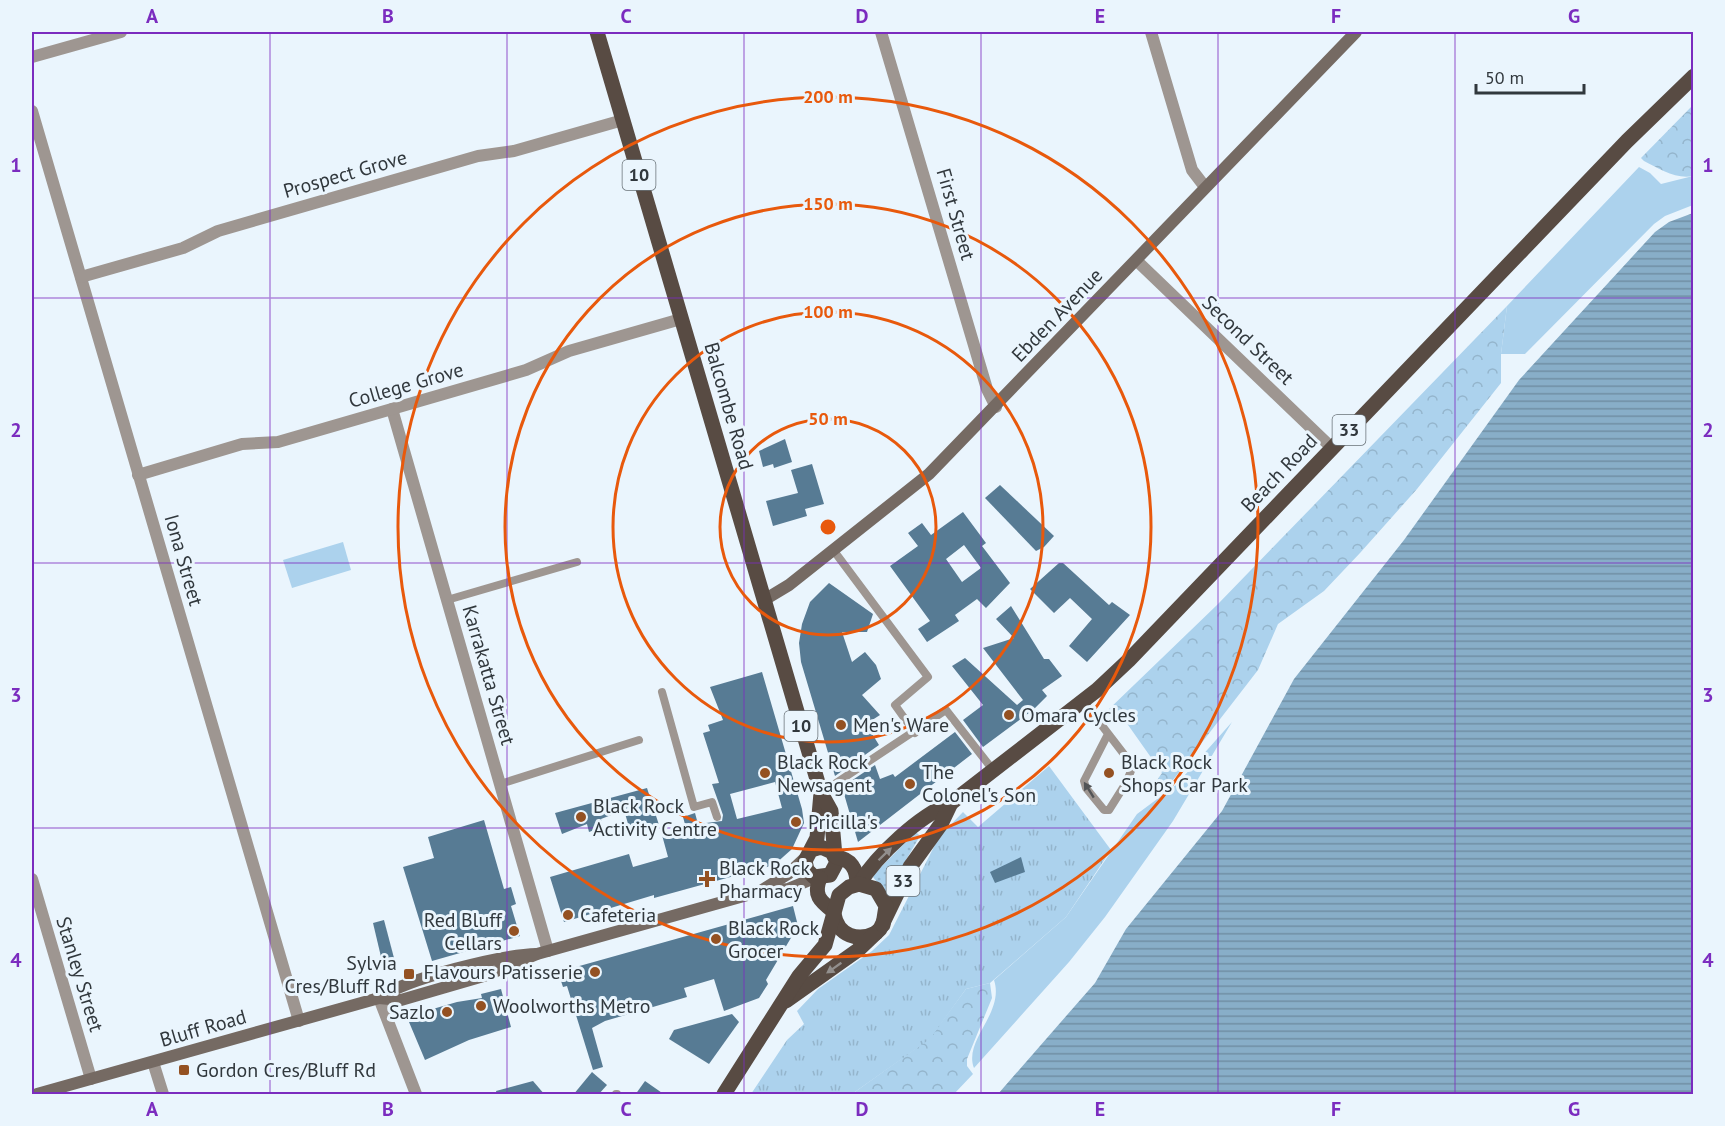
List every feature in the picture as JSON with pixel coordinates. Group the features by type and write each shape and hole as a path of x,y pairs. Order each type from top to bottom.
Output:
{"main road":[{"name":"Balcombe Road","path":"597,32 820,793 831,811 836,837 835,856"},
{"name":"Ebden Avenue","path":"764,600 789,585 834,551 929,474 1356,32"},
{"name":"Beach Road","path":"724,1095 799,976 825,945 841,892 858,884 870,868 926,815 951,803 1083,701 1129,660 1694,76"},
{"name":"Balcombe Road","path":"809,853 818,833 820,793"},
{"name":"Beach Road","path":"784,1002 858,950 881,928 910,867 941,824 951,803"},
{"path":"835,856 835,870 827,877 818,878 807,870 809,853 823,847 854,866 858,884"},
{"name":"Bluff Road","path":"758,892 788,874 809,853"},
{"name":"Bluff Road","path":"36,1095 379,998 396,987 503,957 543,953 758,892 788,889 818,878"},
{"path":"818,878 816,888 818,898 833,913 838,927 849,935 862,938 881,928"},
{"name":"33","path":"858,884 873,887 883,898 886,914 881,928"}],"street":[{"path":"32,57 121,32"},
{"name":"First Street","path":"881,32 984,377 996,407"},
{"path":"1151,32 1192,170 1205,187"},
{"name":"Iona Street","path":"32,111 299,1021"},
{"name":"Prospect Grove","path":"81,277 183,248 218,231 478,156 514,151 623,120"},
{"name":"Second Street","path":"1137,261 1332,448"},
{"name":"College Grove","path":"138,475 242,444 278,442 526,370 569,351 681,319"},
{"name":"Karrakatta Street","path":"392,409 500,784 543,953"},
{"name":"Stanley Street","path":"32,879 91,1079"},
{"path":"379,998 416,1095"},
{"path":"153,1062 163,1095"}],"lane":[{"path":"834,551 928,676 895,705 915,733"},
{"path":"447,600 577,562"},
{"path":"662,692 694,807 712,802 717,817"},
{"path":"1083,701 1133,766 1126,783 1109,810 1104,810 1086,788 1084,781 1108,734"},
{"path":"820,793 880,752 915,733 946,710 993,770"},
{"path":"500,784 639,740"}],"green space":[{"path":"1693,105 1693,176 1674,175 1644,161 1641,158"},
{"path":"1639,167 1650,173 1661,184 1693,176 1693,205 1665,216 1654,224 1525,354 1501,354 1507,306"},
{"path":"1507,306 1501,354 1501,383 1417,489 1360,553 1324,591 1278,624 1258,670 1173,780 1148,793 1162,773 1121,715 1111,720 1107,711 1217,605"},
{"path":"343,542 351,570 292,588 283,560"},
{"path":"1232,722 1173,821 1105,917 1069,962 974,1068 972,1058 974,1047 994,1004 996,992 994,980 1066,917 1137,814 1176,785"},
{"path":"1049,766 1111,850 1066,917 990,983 966,989 930,1039 852,1094 751,1094 787,1040 804,1024 797,1011 818,989 872,951 889,935 939,837 963,812 978,827"},
{"path":"916,832 920,836 886,894 873,877 874,874"},
{"path":"990,983 992,998 967,1059 967,1066 973,1074 954,1094 852,1094 929,1039 966,989"}],"shaded area":[{"path":"1693,213 1693,1094 998,1094 1095,983 1126,929 1222,811 1294,679 1404,540 1519,380 1655,232 1669,222"}],"building":[{"path":"785,439 792,462 774,468 773,464 763,467 759,451"},
{"path":"812,464 824,504 805,509 807,516 773,526 766,501 798,493 791,470"},
{"path":"1000,485 1054,536 1044,547 1036,551 985,498"},
{"path":"963,512 986,543 982,546 1010,583 986,608 977,599 955,615 959,621 927,642 918,629 930,621 890,566 918,546 908,533 922,523 931,535","holes":["964,545 981,568 962,582 946,559"]},
{"path":"1059,563 1063,563 1109,605 1112,602 1130,615 1087,662 1069,646 1092,619 1070,598 1054,613 1030,589"},
{"path":"829,583 873,614 867,632 842,632 852,662 865,652 876,665 881,679 862,695 880,715 866,724 879,745 835,776 801,662 799,643 802,624 810,602"},
{"path":"1011,606 1044,659 1049,659 1062,676 1042,690 1047,696 1033,710 983,747 963,720 983,705 952,666 965,658 1017,705 1023,700 983,648 1014,638 996,619"},
{"path":"762,672 802,809 804,823 792,849 774,865 654,898 654,895 564,922 550,877 629,854 633,867 668,857 662,835 686,828 683,817 695,813 698,824 722,821 723,815 712,784 719,783 703,733 710,731 708,725 723,720 710,687","holes":["775,782 782,808 737,819 730,794"]},
{"path":"955,732 972,754 858,842 842,787 875,765 880,779 893,774 895,777"},
{"path":"647,788 659,825 631,834 624,810 601,819 603,827 589,832 587,824 562,834 555,813"},
{"path":"484,820 504,889 511,887 516,904 511,906 520,936 432,961 403,867 434,858 428,837"},
{"path":"1021,857 1025,872 995,883 990,872"},
{"path":"793,906 798,926 766,980 768,984 759,998 724,1011 714,979 684,988 687,997 605,1021 592,1028 603,1067 593,1070 567,986 563,987 558,972"},
{"path":"384,920 394,958 382,961 373,923"},
{"path":"501,989 511,1027 469,1040 425,1060 409,1022 412,1015 457,1002 482,998 481,994"},
{"path":"732,1014 739,1022 709,1064 669,1039 674,1030"},
{"path":"592,1072 607,1085 598,1095 573,1095"},
{"path":"533,1081 545,1095 497,1095 496,1091"},
{"path":"645,1081 665,1095 635,1095"}],"place":[{"name":"Omara Cycles","path":"1009,715"},
{"name":"Men's Ware","path":"841,725"},
{"name":"Black Rock Newsagent","path":"765,773"},
{"name":"Black Rock Shops Car Park","path":"1109,773"},
{"name":"The Colonel's Son","path":"910,784"},
{"name":"Black Rock Activity Centre","path":"581,817"},
{"name":"Pricilla's","path":"796,822"},
{"name":"Black Rock Pharmacy","path":"707,879"},
{"name":"Cafeteria","path":"568,915"},
{"name":"Red Bluff Cellars","path":"514,931"},
{"name":"Black Rock Grocer","path":"716,939"},
{"name":"Flavours Patisserie","path":"595,972"},
{"name":"Sylvia Cres/Bluff Rd","path":"409,974"},
{"name":"Woolworths Metro","path":"481,1006"},
{"name":"Sazlo","path":"447,1012"},
{"name":"Gordon Cres/Bluff Rd","path":"184,1070"}]}
